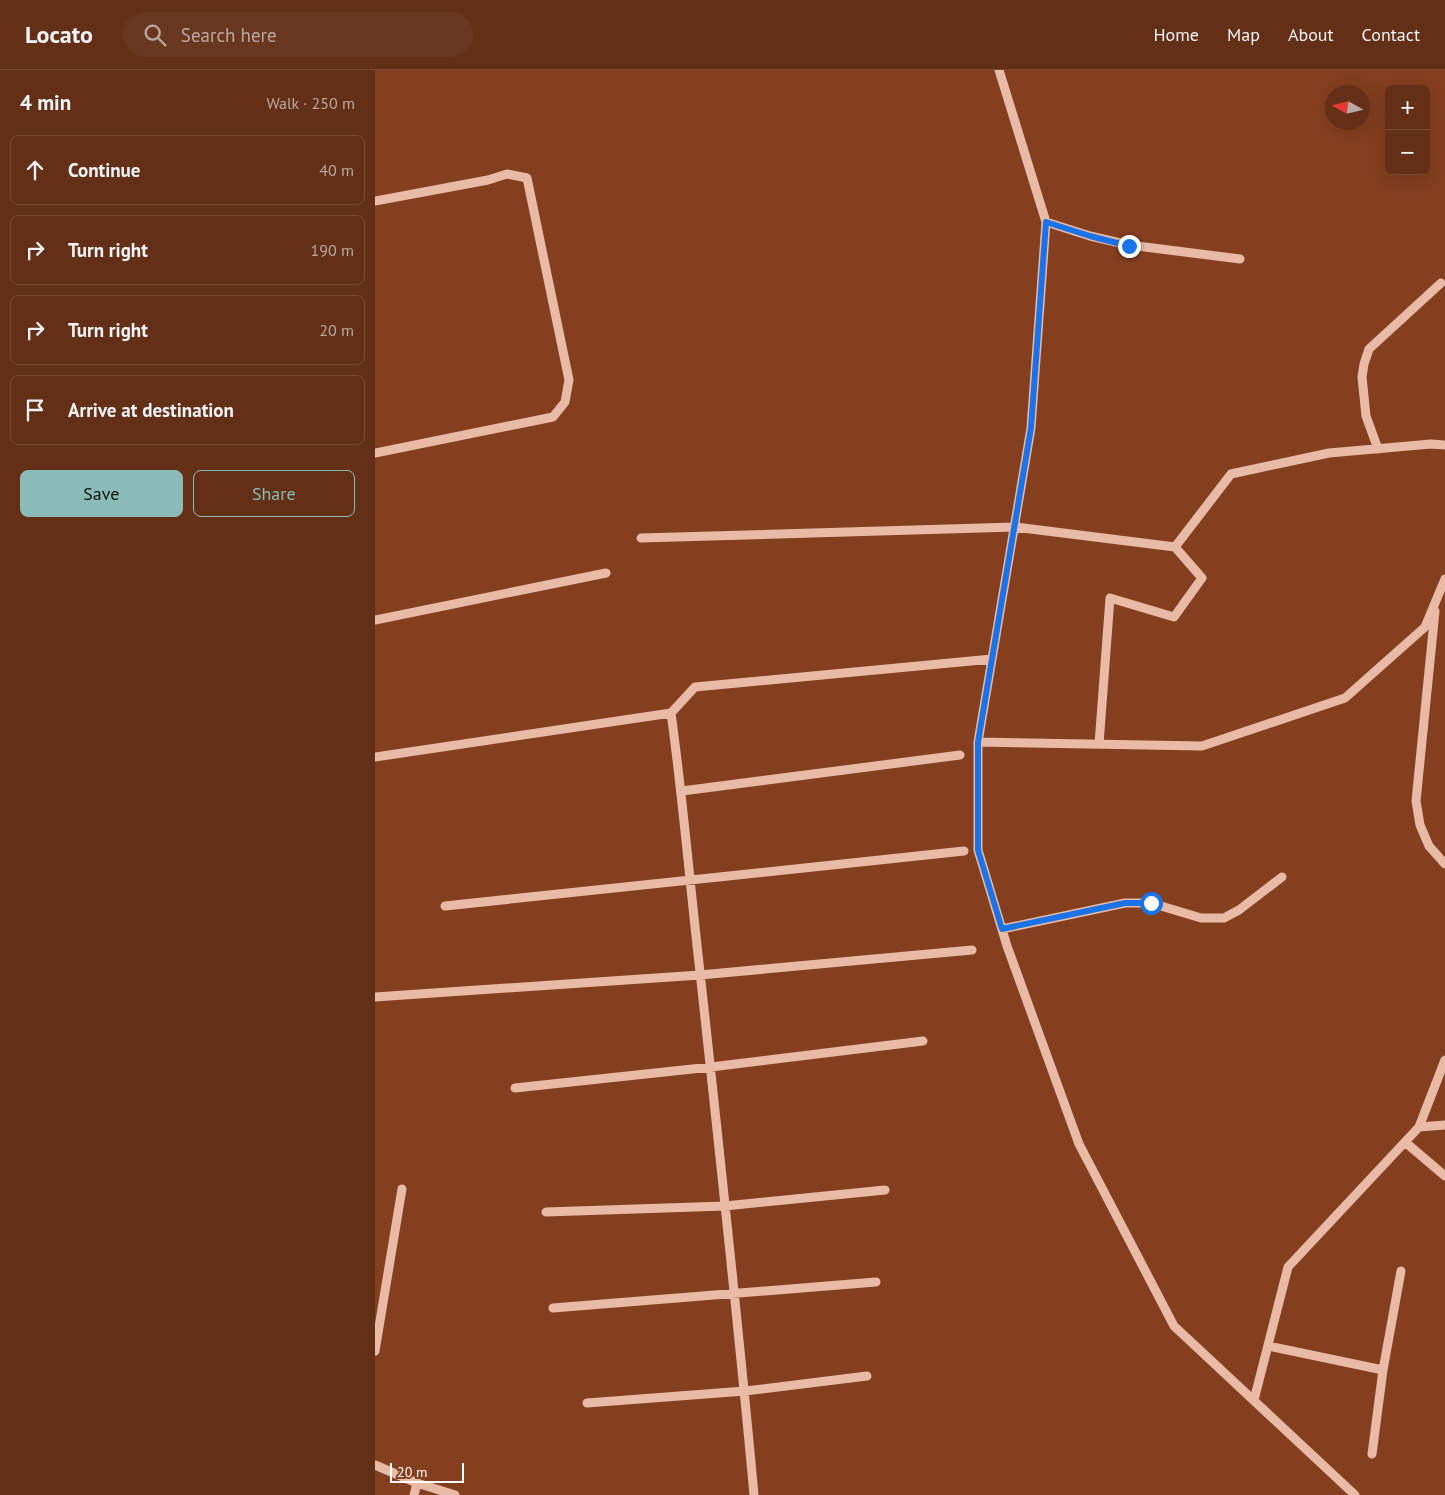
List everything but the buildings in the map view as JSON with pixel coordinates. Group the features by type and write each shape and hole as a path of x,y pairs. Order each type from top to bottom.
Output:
{"street":[{"path":"999,70 1046,222 1031,428 978,742 978,850 1002,929 1079,1144 1174,1326 1355,1495"},
{"path":"375,201 488,180 507,174 527,178 569,380 565,402 553,417 375,453"},
{"path":"1046,222 1129,246 1240,259"},
{"path":"1378,448 1366,416 1362,377 1363,364 1369,349 1441,283"},
{"path":"1175,547 1231,474 1329,453 1431,444 1445,445"},
{"path":"641,538 1015,527 1175,547 1202,578 1174,617 1110,598 1099,744"},
{"path":"375,620 606,573"},
{"path":"978,742 1203,746 1345,698 1425,627 1445,579"},
{"path":"1436,601 1416,801 1420,825 1429,846 1445,864"},
{"path":"375,757 671,713 695,687 992,659"},
{"path":"671,713 682,791 745,1391 754,1495"},
{"path":"682,791 961,756"},
{"path":"445,906 964,851"},
{"path":"1002,929 1125,903 1151,903 1201,918 1224,918 1239,910 1282,877"},
{"path":"375,997 700,974 972,950"},
{"path":"515,1088 711,1067 923,1041"},
{"path":"1253,1400 1288,1267 1419,1127 1445,1060"},
{"path":"1419,1127 1445,1125"},
{"path":"1405,1142 1445,1176"},
{"path":"375,1352 402,1189"},
{"path":"546,1212 725,1206 885,1190"},
{"path":"1373,1454 1383,1370 1401,1271"},
{"path":"553,1308 734,1295 876,1282"},
{"path":"1268,1346 1383,1370"},
{"path":"587,1403 745,1391 867,1376"},
{"path":"375,1464 417,1483 455,1495"},
{"path":"414,1495 417,1483"}],"route":[{"path":"1129,246 1046,222 1031,428 978,742 978,850 1002,929 1125,903 1151,903"}]}
